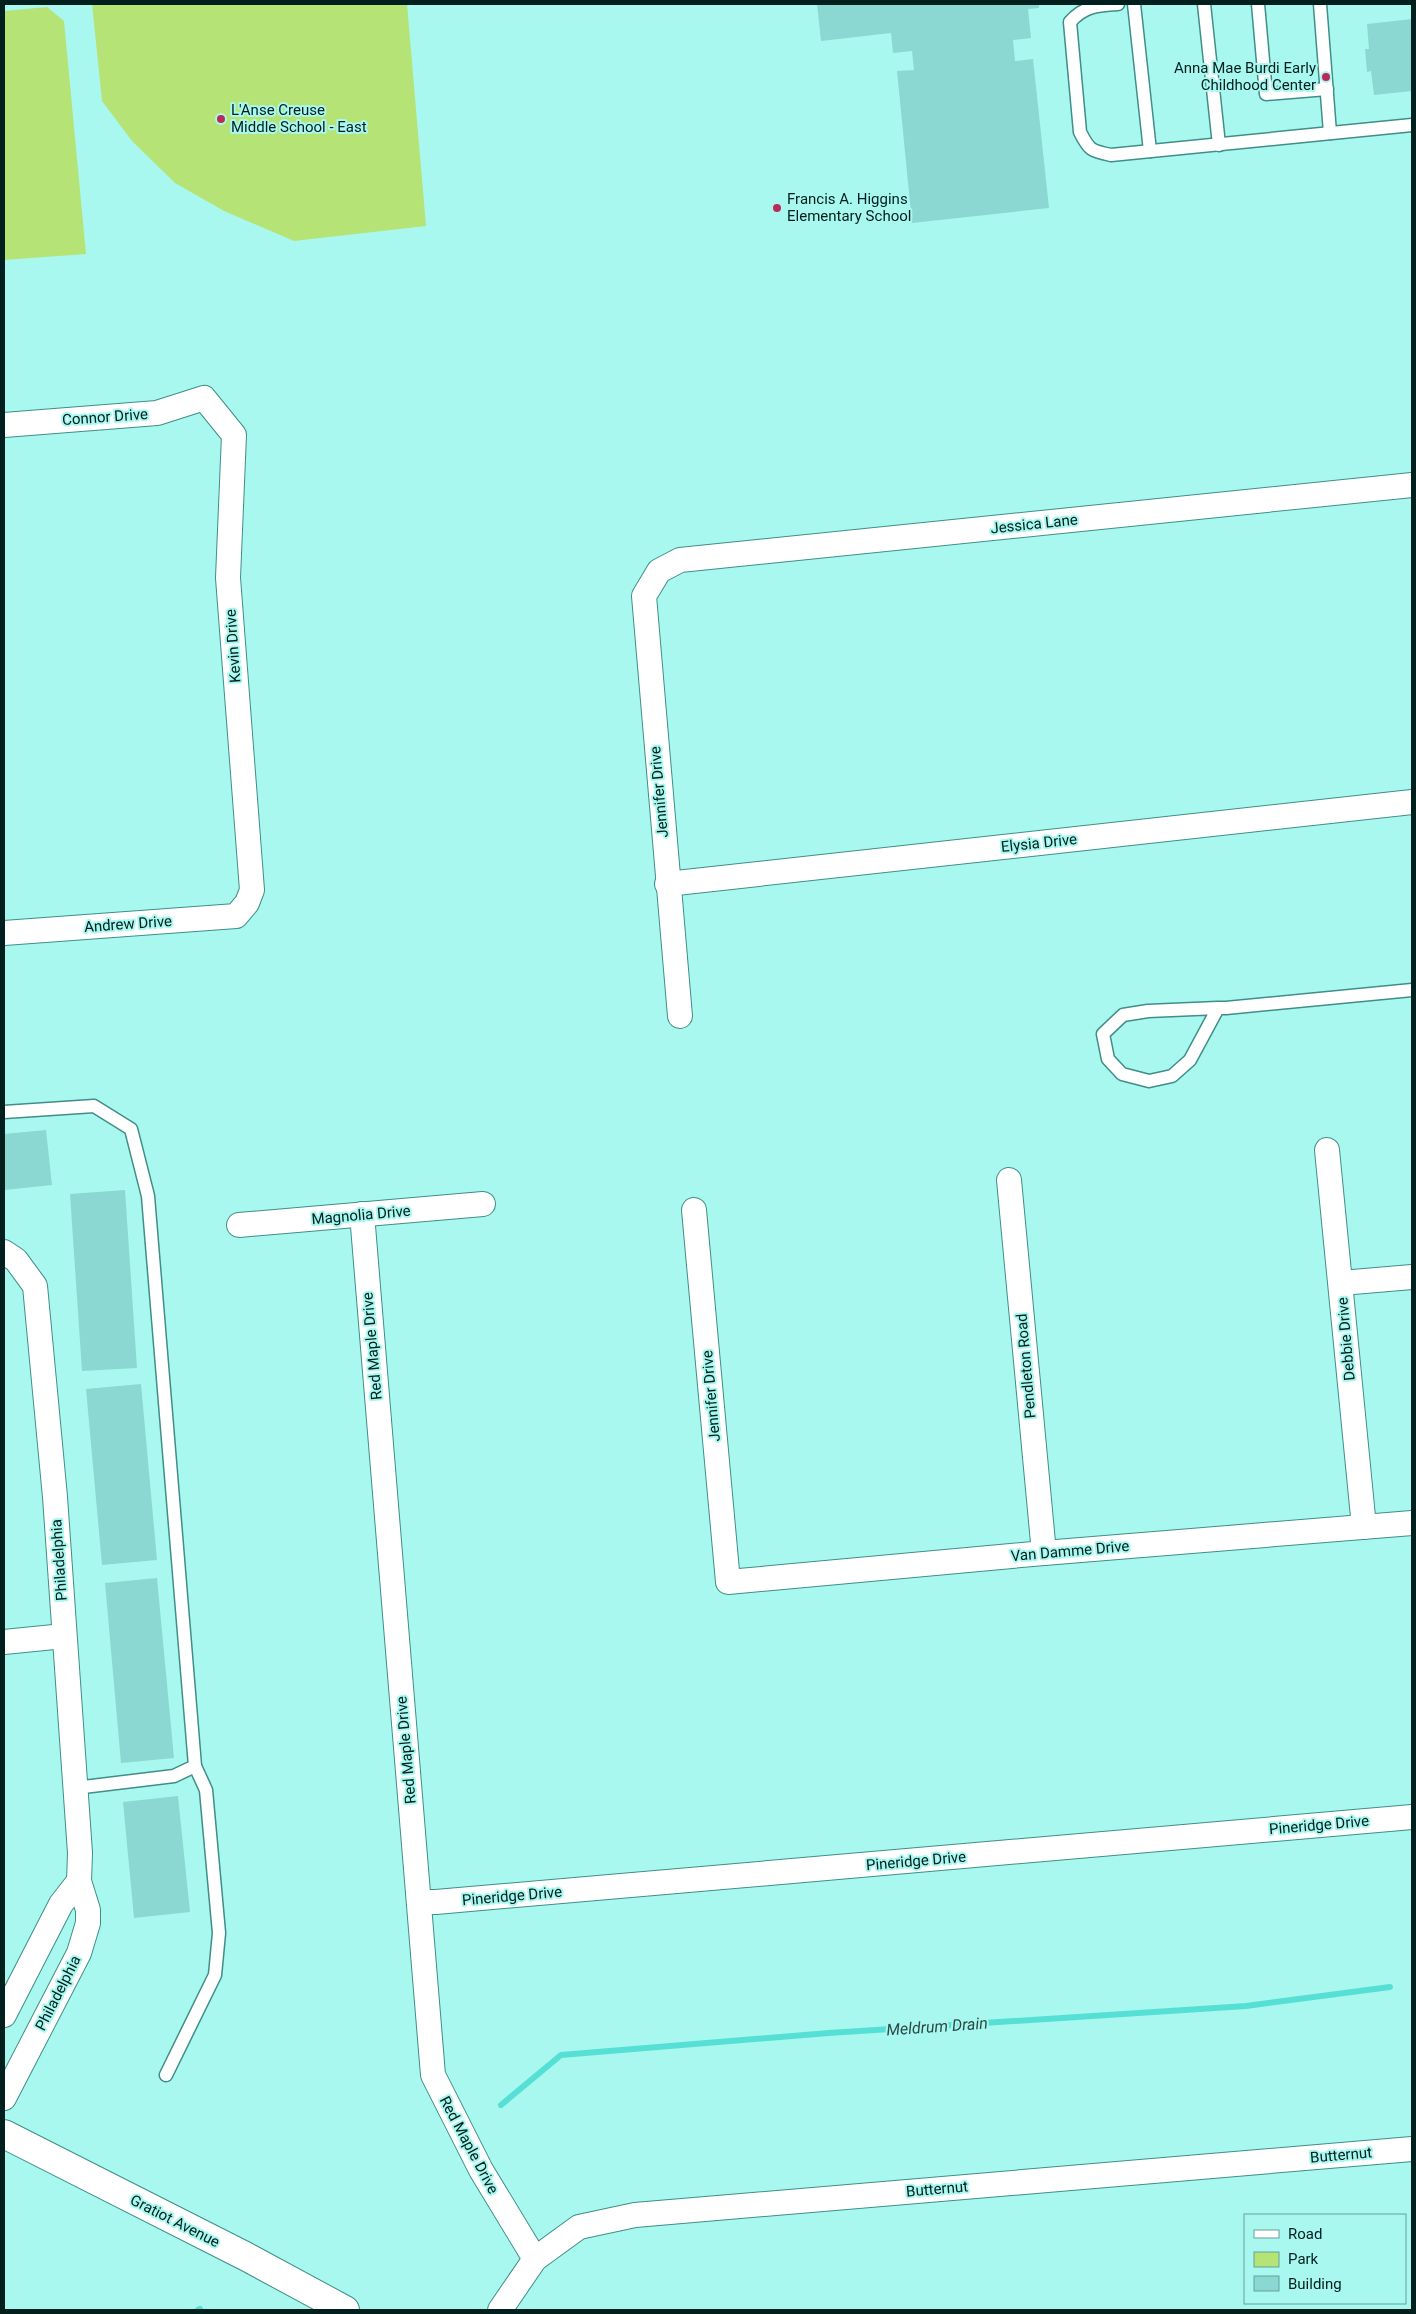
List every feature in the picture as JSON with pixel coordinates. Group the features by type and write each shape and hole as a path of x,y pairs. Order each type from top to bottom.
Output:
{"main road":[{"name":"Gratiot Avenue","path":"4,2134 245,2256 345,2310"}],"street":[{"name":"Connor Drive","path":"4,424 157,413 204,398"},
{"name":"Kevin Drive","path":"204,398 234,435 228,578 252,890 247,904"},
{"name":"Jessica Lane","path":"659,571 680,560 1412,485"},
{"name":"Jennifer Drive","path":"659,571 644,596 667,884 680,1016"},
{"name":"Elysia Drive","path":"667,884 1412,802"},
{"name":"Andrew Drive","path":"4,933 236,916 247,904"},
{"name":"Debbie Drive","path":"1328,1150 1364,1527"},
{"name":"Pendleton Road","path":"1009,1180 1044,1552"},
{"name":"Magnolia Drive","path":"239,1225 483,1204"},
{"name":"Jennifer Drive","path":"694,1210 728,1582"},
{"name":"Red Maple Drive","path":"362,1214 433,2075 481,2170 535,2259"},
{"name":"Philadelphia","path":"4,1252 16,1260 35,1286 55,1497 80,1853 79,1881 88,1910 86,1936 4,2098"},
{"path":"1341,1283 1412,1276"},
{"name":"Van Damme Drive","path":"728,1582 1044,1552 1412,1523"},
{"path":"4,1642 64,1636"},
{"name":"Pineridge Drive","path":"419,1902 1412,1817"},
{"path":"42,2025 5,2009 61,1904 79,1881"},
{"name":"Butternut","path":"500,2310 535,2259 579,2227 635,2215 1412,2149"}],"lane":[{"path":"1118,4 1092,6 1079,12 1070,22 1080,132 1087,147 1096,152 1111,155 1412,125"},
{"path":"1134,4 1150,151"},
{"path":"1204,4 1219,144"},
{"path":"1258,4 1266,94 1327,89"},
{"path":"1320,4 1330,133"},
{"path":"1218,1008 1190,1060 1172,1076 1150,1080 1122,1074 1108,1059 1103,1034 1123,1015 1148,1011 1218,1008 1412,990"},
{"path":"4,1112 94,1106 131,1129 148,1196 195,1766 206,1790 219,1933 215,1976 166,2075"},
{"path":"75,1788 174,1776 195,1766"}],"green space":[{"path":"92,4 407,4 426,226 294,241 224,211 175,183 132,141 102,101"},
{"path":"47,7 64,21 86,254 4,260 4,11"}],"building":[{"path":"817,4 1039,4 1039,8 1028,9 1031,38 1013,40 1015,61 1033,59 1049,208 912,223 897,71 914,70 912,51 893,53 891,33 821,41"},
{"path":"1412,19 1412,91 1374,95 1371,71 1367,72 1365,49 1369,49 1367,24"},
{"path":"46,1130 52,1185 4,1190 4,1134"},
{"path":"125,1190 137,1368 82,1371 70,1194"},
{"path":"141,1384 157,1560 102,1565 86,1389"},
{"path":"157,1578 174,1758 121,1763 105,1583"},
{"path":"178,1796 190,1912 134,1918 123,1802"}],"waterway":[{"name":"Meldrum Drain","path":"501,2105 561,2055 829,2033 1246,2006 1390,1987"}],"place":[{"name":"Anna Mae Burdi Early Childhood Center","path":"1326,77"},
{"name":"L'Anse Creuse Middle School - East","path":"221,119"},
{"name":"Francis A. Higgins Elementary School","path":"777,208"}]}
